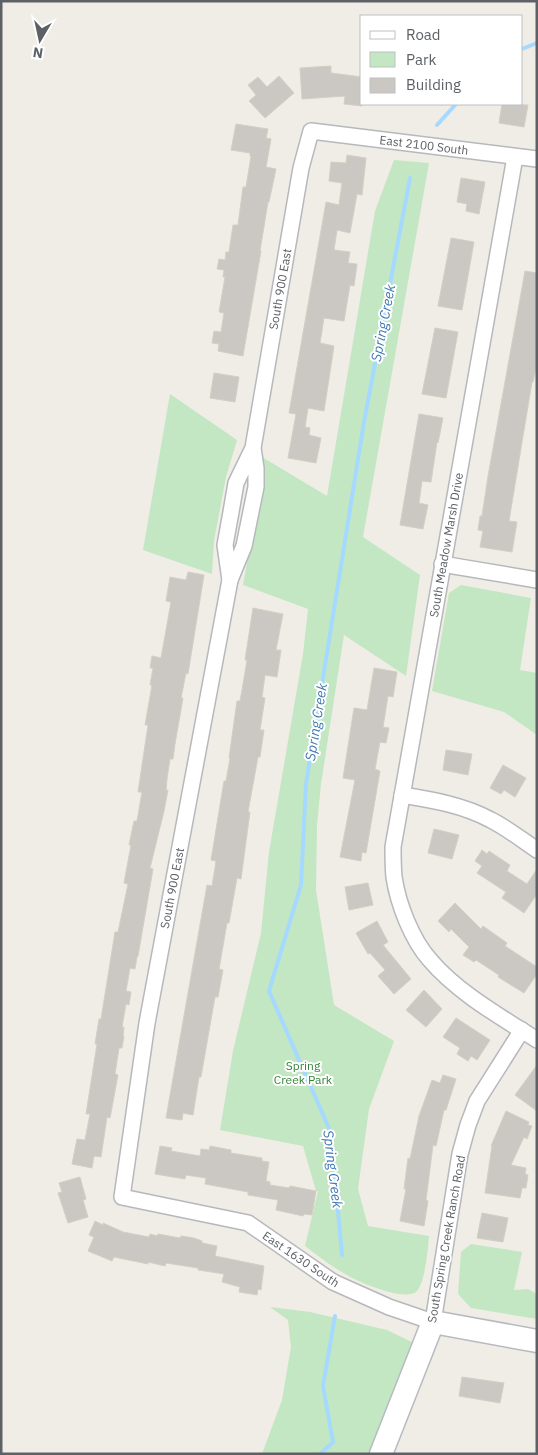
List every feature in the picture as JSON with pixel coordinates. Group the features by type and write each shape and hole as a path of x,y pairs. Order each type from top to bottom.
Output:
{"street":[{"name":"East 2100 South","path":"311,131 537,159"},
{"name":"South 900 East","path":"122,1197 147,1023 230,580 226,545 232,505 236,483 252,448 301,168 311,131"},
{"name":"South Meadow Marsh Drive","path":"514,157 393,847 394,877 402,908 412,932 429,960 454,984 537,1040"},
{"path":"442,564 537,580"},
{"path":"402,795 464,808 492,820 537,850"},
{"name":"South Spring Creek Ranch Road","path":"381,1454 433,1322 460,1154 468,1124 477,1101 522,1030"},
{"name":"East 1630 South","path":"122,1197 248,1223 333,1282 389,1307 433,1322 537,1341"}],"green space":[{"name":"Spring Creek Park","path":"394,160 429,163 363,537 420,575 406,676 344,635 321,784 317,825 316,890 334,1005 394,1041 369,1109 358,1189 368,1226 429,1236 426,1266 422,1282 416,1292 411,1294 393,1293 368,1285 336,1269 305,1246 318,1191 316,1191 303,1146 220,1130 233,1051 261,933 269,852 303,654 308,609 243,585 262,478 262,457 327,496 375,211"},
{"path":"170,394 237,440 226,477 214,541 212,574 143,550"},
{"path":"461,585 531,598 520,670 537,673 537,735 504,712 432,691 449,593"},
{"path":"471,1244 522,1252 514,1290 528,1289 537,1294 537,1319 471,1308 458,1294 461,1252"},
{"path":"270,1307 310,1312 387,1330 416,1344 371,1454 262,1454 282,1400 291,1347 288,1320"}],"building":[{"path":"331,66 331,73 360,77 360,105 362,106 344,104 345,96 302,99 300,68"},
{"path":"279,76 294,93 265,118 249,101 256,95 248,85 258,77 267,87"},
{"path":"502,105 528,105 524,127 499,123"},
{"path":"236,124 268,129 266,138 271,139 266,167 276,169 268,202 243,356 218,351 219,344 212,343 214,331 221,332 224,313 219,312 225,277 223,277 224,270 217,269 219,259 225,260 226,252 229,252 233,225 238,225 243,187 246,187 251,156 250,153 231,150"},
{"path":"347,155 366,158 362,195 357,194 350,233 337,230 334,250 350,252 348,263 357,264 354,286 350,285 344,321 324,318 320,343 334,346 324,411 308,408 305,427 310,428 309,435 321,438 316,463 288,458 296,414 289,413 326,202 339,205 342,183 329,181 331,162 346,163"},
{"path":"461,178 485,182 479,214 466,211 467,204 457,202"},
{"path":"451,238 474,242 462,310 438,306"},
{"path":"525,271 537,273 537,364 532,382 509,521 517,522 512,552 480,547 483,531 478,530"},
{"path":"435,328 458,332 446,398 422,394"},
{"path":"214,373 239,377 235,402 210,398"},
{"path":"419,414 443,418 431,482 422,481 419,503 428,505 423,529 400,525"},
{"path":"188,572 204,575 188,674 186,673 181,698 183,698 173,759 170,759 166,790 168,790 150,868 153,869 138,956 135,969 130,968 126,991 131,992 129,1005 126,1004 122,1027 124,1027 124,1036 122,1048 119,1048 115,1074 118,1075 110,1118 107,1117 101,1157 94,1156 92,1168 72,1164 77,1139 85,1140 90,1114 86,1114 99,1019 101,1019 115,932 118,932 128,884 124,883 131,845 129,845 134,821 137,821 142,792 138,792 148,725 145,725 152,685 150,685 153,668 150,668 152,656 161,658 171,602 166,601 170,577 186,580"},
{"path":"253,608 283,614 276,650 281,650 277,677 265,675 262,697 265,698 260,730 264,730 248,812 250,812 241,879 237,878 229,923 227,923 219,969 223,970 218,997 215,997 193,1115 183,1113 182,1120 166,1118 207,885 212,886 216,861 211,860 224,781 226,781 230,758 237,701 240,701 247,660 245,660"},
{"path":"374,668 397,672 393,697 388,696 383,727 389,728 386,743 380,742 375,769 380,771 366,853 362,852 361,861 340,857 355,780 343,778 354,708 367,710"},
{"path":"446,750 472,754 468,775 443,770"},
{"path":"503,765 526,778 515,797 504,790 501,794 490,788"},
{"path":"434,829 459,835 452,859 428,853"},
{"path":"482,850 487,854 489,851 510,865 507,871 527,884 537,869 537,894 524,913 502,898 506,892 477,873 482,866 475,861"},
{"path":"368,883 373,905 349,910 345,887"},
{"path":"455,903 481,929 483,926 507,943 505,946 537,967 537,974 524,993 498,977 499,975 476,960 474,962 463,955 469,947 451,929 449,932 438,921"},
{"path":"377,921 388,942 383,945 411,979 394,994 378,976 385,970 370,953 368,954 356,933"},
{"path":"424,990 442,1009 426,1027 406,1010"},
{"path":"456,1018 490,1040 477,1060 471,1056 468,1061 457,1054 460,1048 443,1037"},
{"path":"537,1065 537,1111 515,1095"},
{"path":"443,1075 456,1079 446,1110 444,1110 436,1146 433,1145 424,1226 400,1221 406,1189 404,1189 408,1158 410,1159 419,1116 432,1080 440,1083"},
{"path":"506,1111 529,1122 528,1125 532,1126 527,1139 524,1137 511,1165 526,1168 525,1174 528,1175 526,1188 522,1188 520,1198 485,1193 491,1146"},
{"path":"160,1146 172,1148 171,1151 200,1156 201,1149 209,1150 210,1146 231,1150 231,1153 262,1158 262,1161 269,1162 266,1181 270,1182 270,1185 289,1188 290,1186 316,1191 312,1215 304,1214 303,1216 276,1210 278,1200 248,1195 248,1192 205,1184 206,1178 186,1175 185,1179 155,1174"},
{"path":"80,1177 86,1199 83,1200 88,1217 68,1223 58,1193 62,1192 59,1183"},
{"path":"482,1213 508,1218 503,1242 477,1238"},
{"path":"95,1221 123,1232 149,1237 150,1234 180,1238 181,1236 194,1238 202,1241 202,1243 217,1246 215,1256 264,1266 261,1290 258,1289 257,1295 239,1292 240,1287 222,1282 224,1274 198,1270 198,1268 166,1263 165,1266 148,1262 148,1264 114,1257 112,1261 88,1251 94,1237 89,1235"},
{"path":"462,1377 504,1383 500,1403 459,1396"}],"waterway":[{"name":"Spring Creek","path":"523,49 537,43"},
{"name":"Spring Creek","path":"437,125 455,105"},
{"name":"Spring Creek","path":"342,1255 331,1133 269,991 301,885 306,784 364,422 410,178"},
{"name":"Spring Creek","path":"320,1454 333,1442 323,1386 335,1316"}]}
